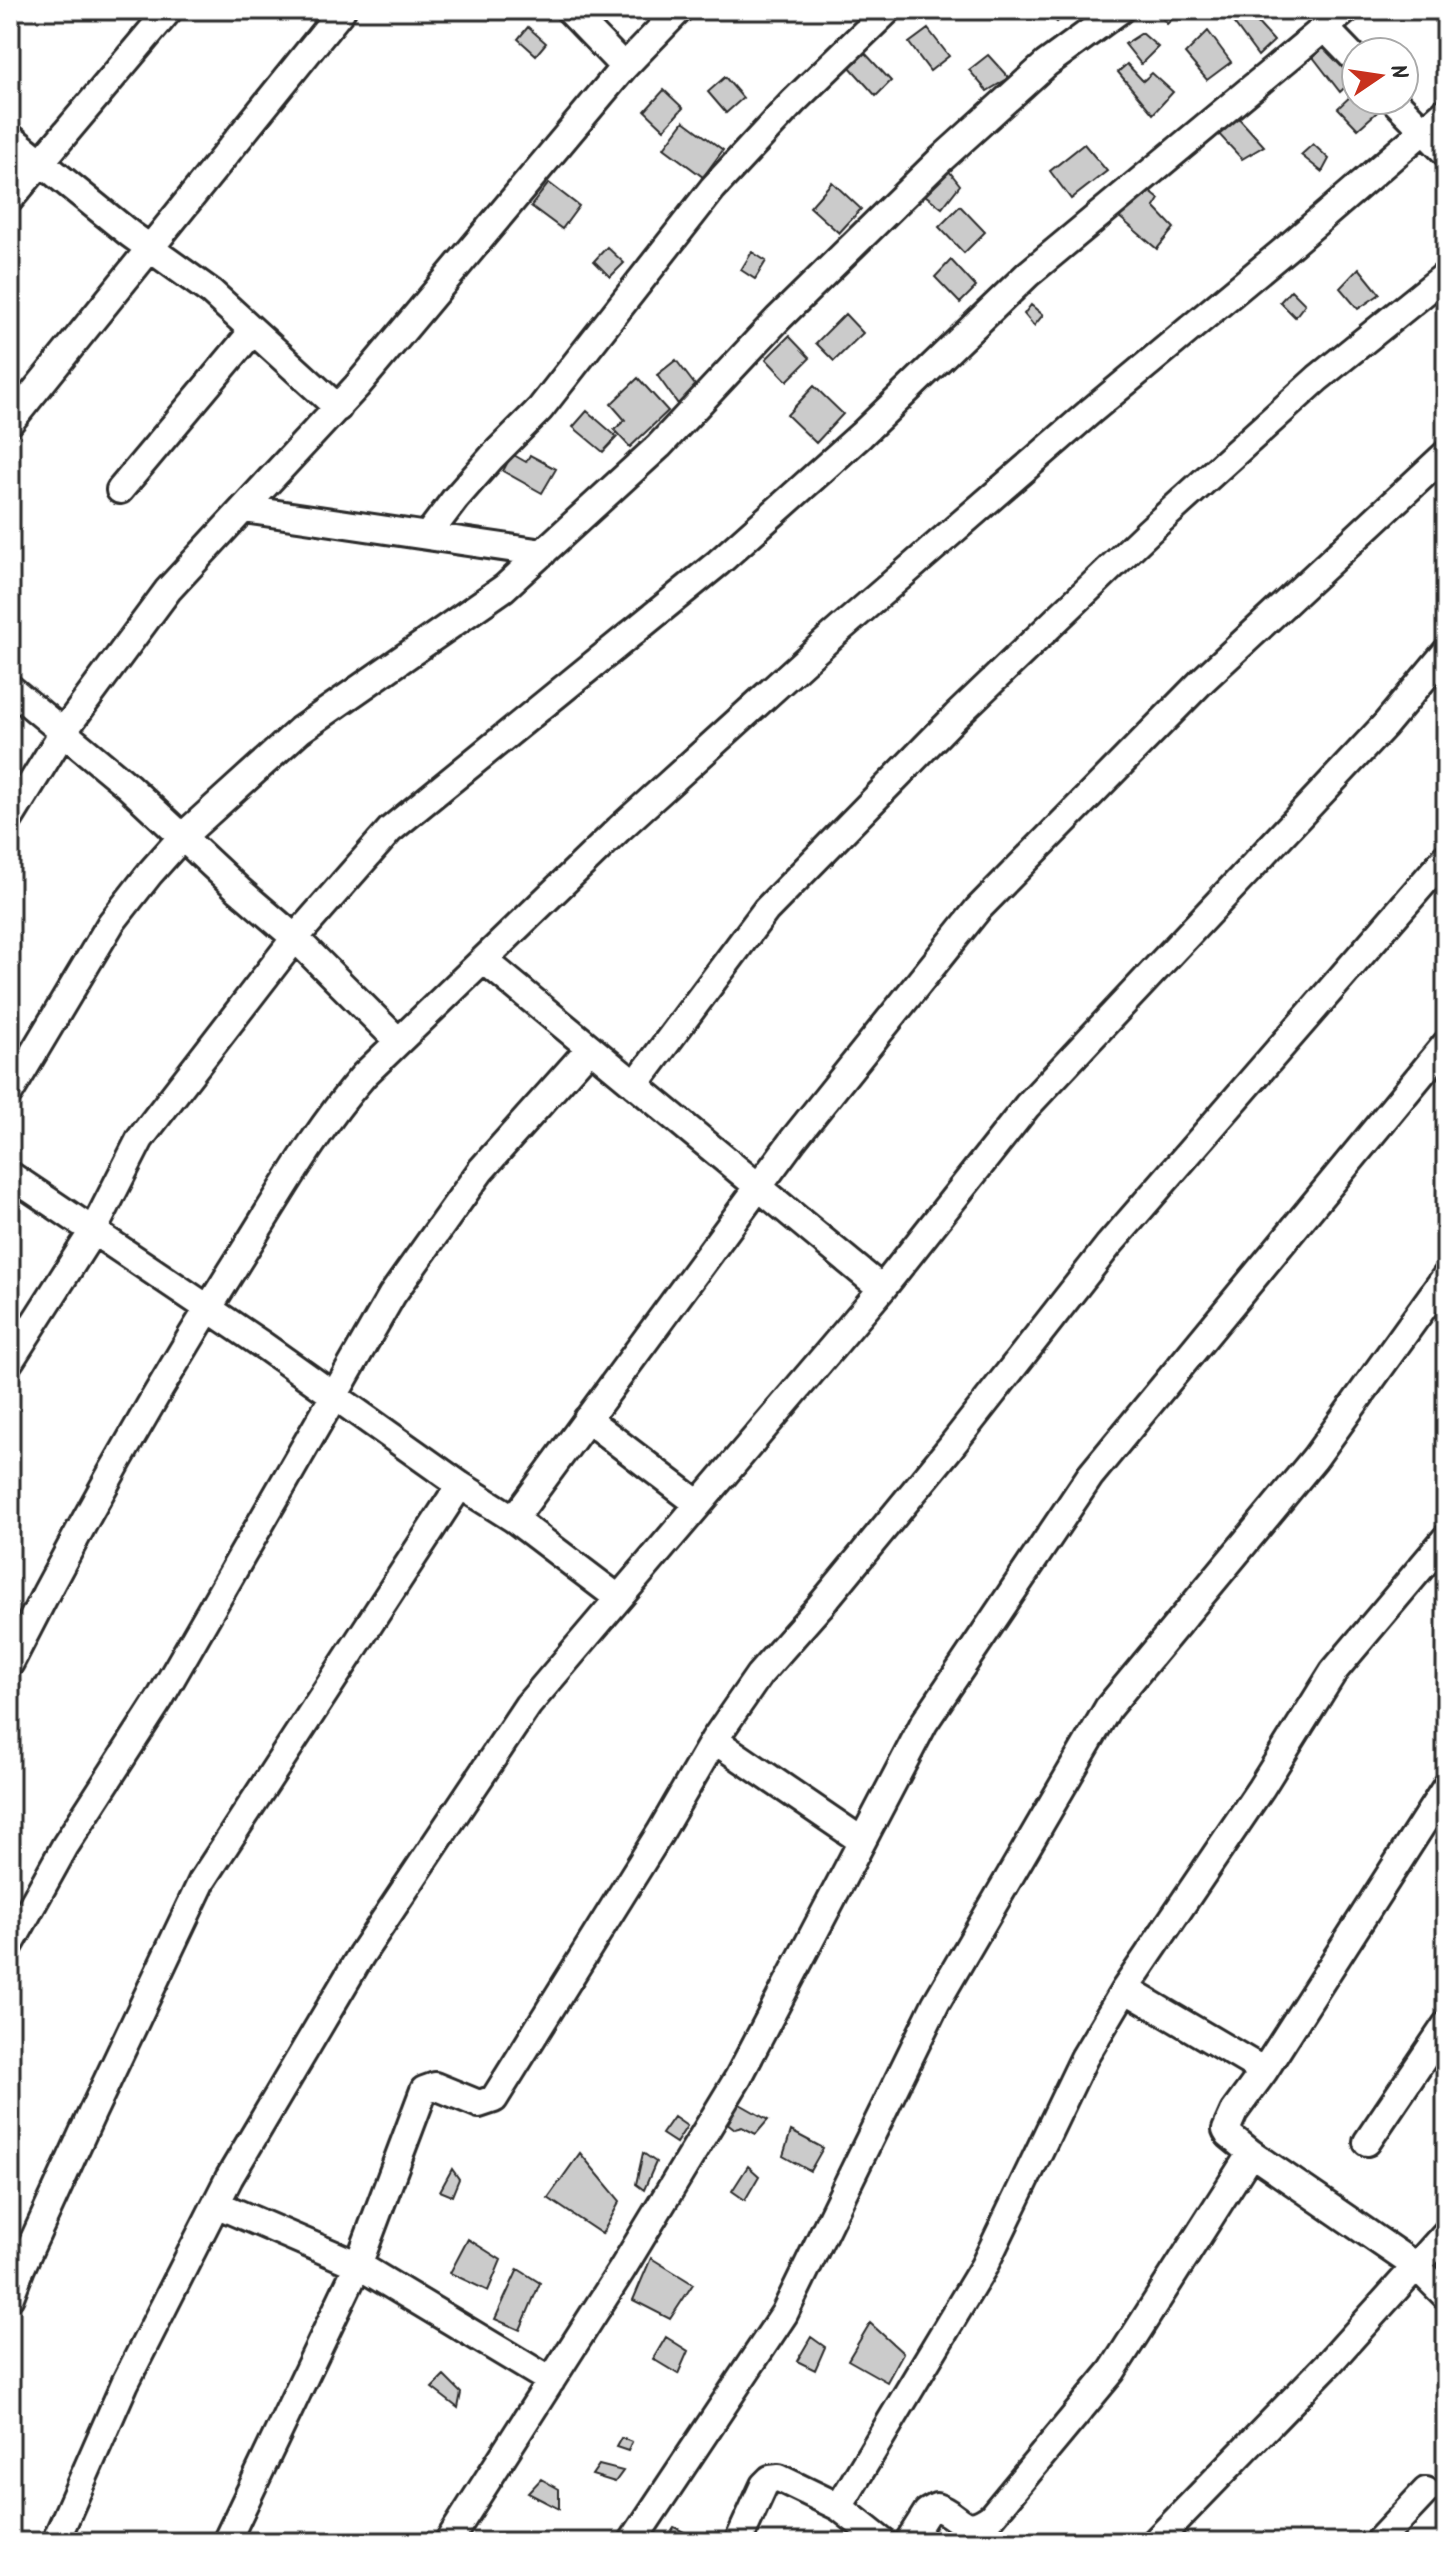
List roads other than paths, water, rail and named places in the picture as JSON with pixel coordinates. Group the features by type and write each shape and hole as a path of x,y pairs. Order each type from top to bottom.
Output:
{"street":[{"path":"10,199 169,10"},
{"path":"10,422 342,10"},
{"path":"569,10 624,67"},
{"path":"10,818 63,732 168,590 338,408 624,67 679,10"},
{"path":"427,536 473,478 540,409 713,188 793,102 888,10"},
{"path":"10,1092 111,923 183,836 300,730 504,588 659,446 778,319 939,161 1046,64 1120,10"},
{"path":"10,1361 93,1231 140,1139 230,1018 390,830 718,563 861,435 1028,274 1346,10"},
{"path":"1325,28 1340,43"},
{"path":"10,1663 55,1574 208,1308 330,1114 398,1041 619,829 832,636 1091,411 1446,111"},
{"path":"1409,116 1446,153"},
{"path":"10,137 148,248 211,292 338,408"},
{"path":"635,1085 766,910 956,716 1149,531 1318,378 1446,275"},
{"path":"120,490 253,331"},
{"path":"514,1519 793,1140 978,909 1204,679 1446,454"},
{"path":"244,509 543,553"},
{"path":"55,2542 125,2383 216,2204 361,1955 528,1705 882,1289 1027,1106 1385,725 1446,652"},
{"path":"10,688 183,836 295,938 398,1041"},
{"path":"226,2542 358,2265 424,2090 435,2086 479,2104 494,2099 660,1833 714,1740 759,1675 949,1449 1108,1246 1446,857"},
{"path":"484,960 882,1289"},
{"path":"448,2542 621,2271 738,2078 924,1723 1090,1476 1446,1044"},
{"path":"10,1945 65,1846 159,1700 392,1295 481,1170 590,1048"},
{"path":"10,1175 514,1519 618,1598"},
{"path":"632,2542 784,2314 936,2003 1108,1708 1315,1458 1446,1276"},
{"path":"587,1419 697,1503"},
{"path":"10,2297 53,2198 202,1881 460,1485"},
{"path":"839,2507 984,2266 1084,2058 1125,1989 1261,1788 1334,1671 1446,1538"},
{"path":"714,1740 862,1841"},
{"path":"1446,1787 1227,2124 1229,2135 1251,2153 1417,2267 1446,2296"},
{"path":"1125,1989 1264,2071"},
{"path":"1367,2142 1446,2025"},
{"path":"908,2542 927,2512 936,2507 969,2527 980,2525 991,2517 1112,2371 1251,2153"},
{"path":"216,2204 358,2265 551,2381"},
{"path":"1155,2542 1330,2362 1446,2233"},
{"path":"738,2542 764,2485 770,2479 779,2478 839,2507 883,2542"},
{"path":"1378,2542 1426,2491"}]}
